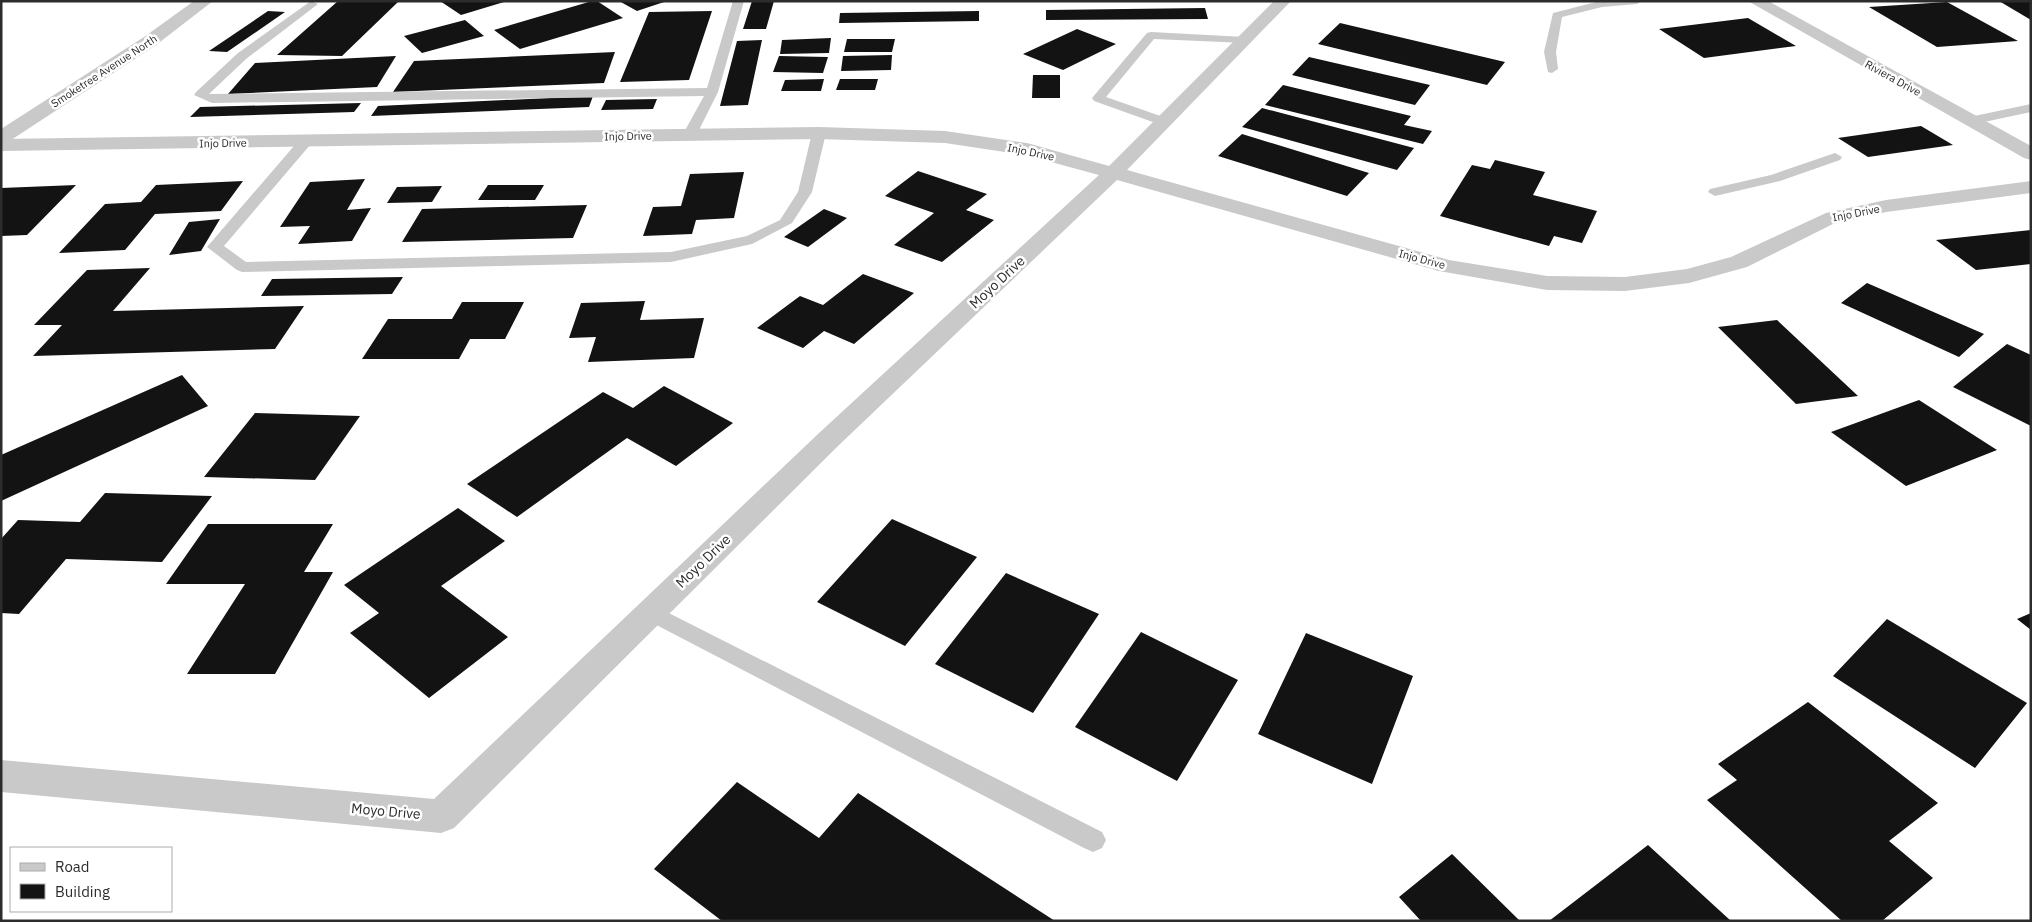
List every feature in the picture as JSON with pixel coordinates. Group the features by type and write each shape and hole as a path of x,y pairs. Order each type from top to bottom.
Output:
{"street":[{"name":"Smoketree Avenue North","path":"1,138 150,41 205,1"},
{"name":"Moyo Drive","path":"1,776 441,816 828,440 1114,172 1283,1"},
{"name":"Riviera Drive","path":"1756,1 2031,154"},
{"name":"Injo Drive","path":"1,145 304,142 690,134 889,133 945,136 1027,149 1447,266 1547,283 1625,284 1689,276 1739,262 1826,219 1886,206 2031,187"}],"lane":[{"path":"690,134 712,92 740,1"},
{"path":"1552,69 1550,52 1556,30 1557,15 1602,4 1637,1"},
{"path":"313,4 242,56 200,95 212,99 712,92"},
{"path":"1164,122 1098,98 1152,35 1244,40"},
{"path":"1970,121 2031,108"},
{"path":"304,142 215,247 242,267 670,257 752,240 785,223 805,192 819,133"},
{"path":"1715,192 1775,178 1835,157"},
{"path":"651,612 1093,840"}],"building":[{"path":"338,1 398,2 342,56 277,55"},
{"path":"440,1 504,1 504,2 461,15"},
{"path":"597,1 623,18 520,49 494,30"},
{"path":"619,1 663,1 664,2 637,11"},
{"path":"752,1 774,1 766,29 743,29"},
{"path":"1999,1 2031,1 2031,20"},
{"path":"1947,2 2018,41 1937,47 1869,7"},
{"path":"1205,8 1208,19 1046,20 1046,10"},
{"path":"268,11 285,12 227,52 209,51"},
{"path":"712,11 689,80 620,82 649,12"},
{"path":"979,11 979,21 839,23 840,13"},
{"path":"1748,18 1796,46 1704,58 1659,29"},
{"path":"465,20 484,36 422,53 404,36"},
{"path":"1340,23 1505,62 1487,85 1318,44"},
{"path":"1077,29 1116,44 1063,70 1023,54"},
{"path":"831,38 829,53 780,54 782,40"},
{"path":"847,39 895,39 892,52 844,52"},
{"path":"762,40 748,105 720,106 737,41"},
{"path":"615,52 604,83 393,92 414,61"},
{"path":"892,55 891,70 841,71 843,56"},
{"path":"396,56 377,87 228,94 255,63"},
{"path":"779,56 828,57 823,73 773,72"},
{"path":"1309,57 1430,85 1415,105 1292,75"},
{"path":"1033,75 1060,75 1060,98 1032,98"},
{"path":"824,79 821,91 781,91 785,80"},
{"path":"840,79 878,79 875,90 836,90"},
{"path":"1283,85 1411,116 1404,125 1432,131 1423,144 1265,105"},
{"path":"593,96 589,107 371,116 378,106"},
{"path":"657,99 653,109 601,110 606,100"},
{"path":"361,103 354,112 190,117 200,107"},
{"path":"1262,108 1414,148 1397,170 1242,127"},
{"path":"1921,126 1953,145 1868,157 1838,138"},
{"path":"1242,134 1369,173 1347,196 1218,156"},
{"path":"1495,160 1545,172 1533,195 1597,211 1582,243 1554,236 1549,246 1440,216 1472,165 1490,169"},
{"path":"918,171 987,194 966,210 994,220 942,262 894,245 934,213 885,196"},
{"path":"744,172 734,218 696,220 692,234 643,236 653,207 681,206 690,174"},
{"path":"365,179 347,210 371,208 352,241 298,244 310,226 280,227 310,182"},
{"path":"243,181 221,211 155,214 125,250 59,253 105,204 141,202 156,185"},
{"path":"76,185 27,235 1,236 1,188"},
{"path":"488,185 544,185 535,200 478,200"},
{"path":"442,186 432,202 387,203 397,187"},
{"path":"587,205 573,238 402,242 422,209"},
{"path":"824,209 847,218 808,247 784,237"},
{"path":"220,219 201,251 169,255 189,222"},
{"path":"2031,230 2031,264 1976,270 1936,240"},
{"path":"150,268 113,311 304,306 275,349 33,356 62,325 34,325 87,270"},
{"path":"863,274 914,293 854,344 824,331 803,348 757,328 800,296 823,305"},
{"path":"403,277 392,294 261,296 272,279"},
{"path":"1867,283 1984,334 1959,357 1841,303"},
{"path":"645,301 640,320 704,318 694,358 588,362 596,337 569,338 581,303"},
{"path":"462,302 524,302 505,339 470,339 459,359 362,359 388,319 452,319"},
{"path":"1777,320 1858,396 1796,404 1718,327"},
{"path":"2007,344 2031,355 2031,426 1953,387"},
{"path":"182,375 208,406 1,501 1,455"},
{"path":"664,386 733,423 676,466 627,438 517,517 467,484 603,392 633,408"},
{"path":"1919,400 1997,450 1906,486 1831,432"},
{"path":"255,413 360,416 315,480 204,477"},
{"path":"105,493 212,496 162,562 66,559 19,614 1,613 1,539 18,520 80,522"},
{"path":"458,508 505,541 441,586 508,637 429,698 350,633 379,613 344,585"},
{"path":"892,519 977,557 905,646 817,602"},
{"path":"208,524 333,524 304,572 333,572 275,674 187,674 245,584 166,584"},
{"path":"1006,573 1099,614 1033,713 935,664"},
{"path":"2031,613 2031,630 2017,619"},
{"path":"1887,619 2027,703 1975,768 1833,676"},
{"path":"1141,632 1238,680 1177,781 1075,727"},
{"path":"1306,633 1413,676 1372,784 1258,734"},
{"path":"1808,702 1938,803 1889,841 1933,878 1882,921 1842,921 1707,800 1737,780 1718,764"},
{"path":"737,782 819,838 858,793 1055,921 722,921 654,869"},
{"path":"1648,845 1731,921 1549,921"},
{"path":"1452,854 1520,921 1421,921 1399,897"}]}
